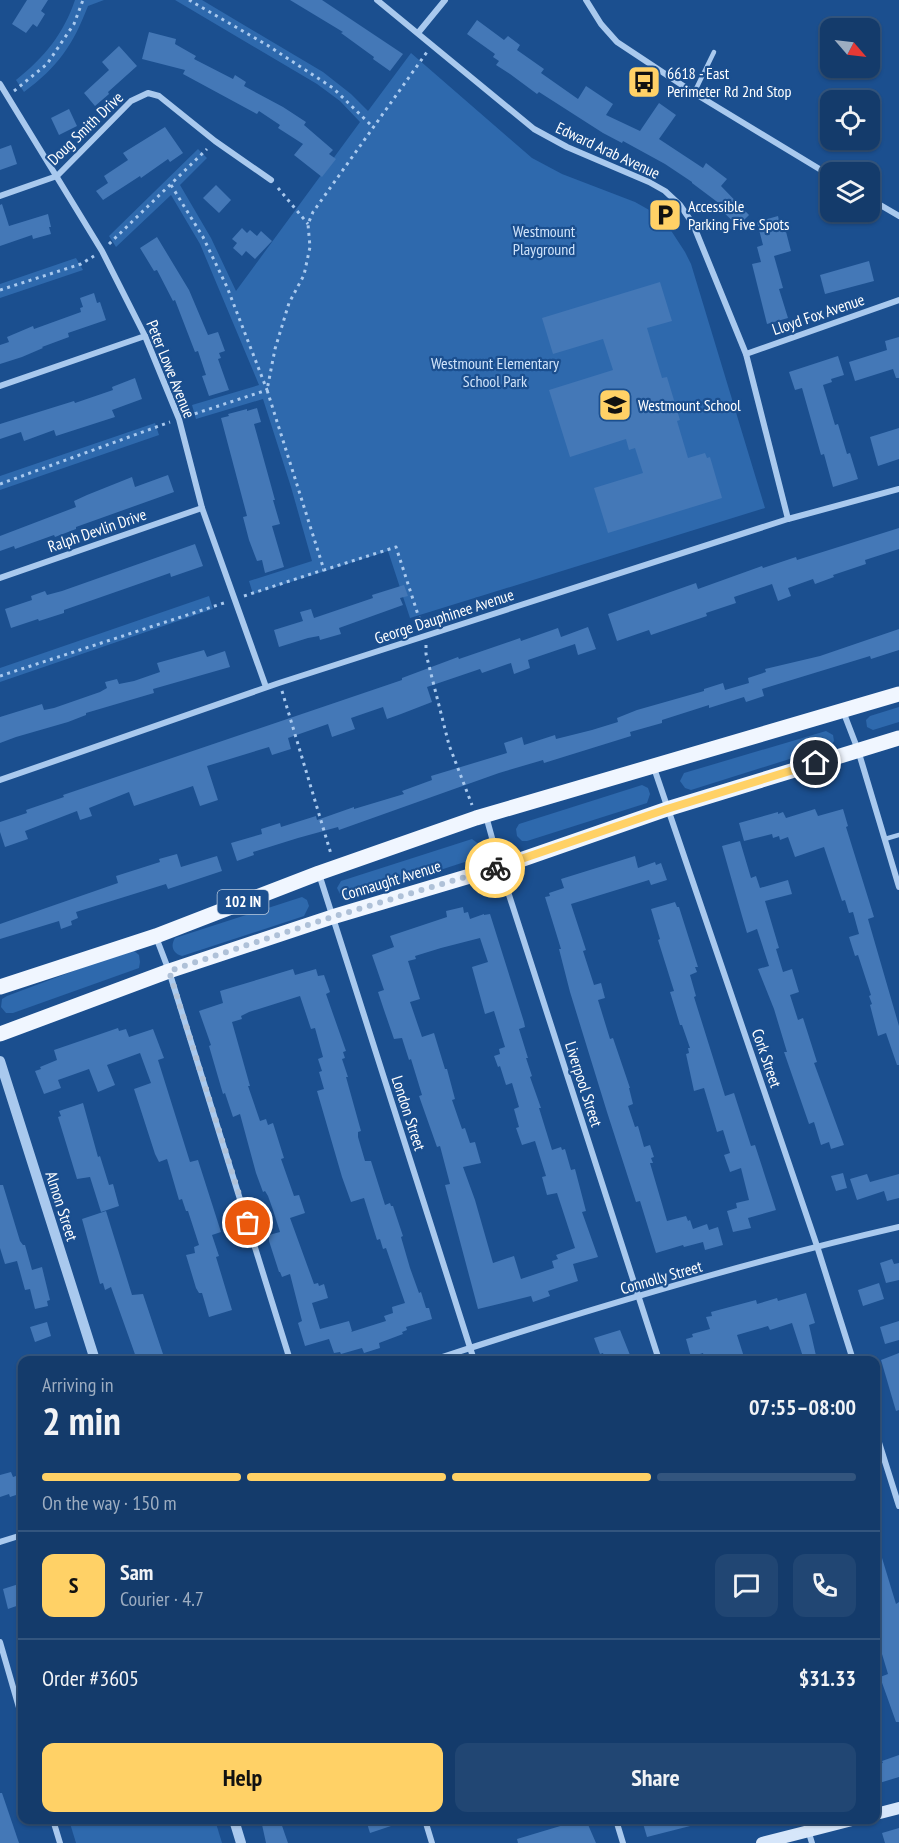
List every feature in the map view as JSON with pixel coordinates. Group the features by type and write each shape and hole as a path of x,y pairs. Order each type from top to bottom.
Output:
{"main road":[{"name":"Connaught Avenue","path":"0,987 156,936 335,867 486,816 899,694"},
{"name":"Connaught Avenue","path":"0,1034 169,971 332,917 500,867 667,809 899,738"},
{"path":"880,1813 899,1808"},
{"path":"762,1843 807,1825"}],"street":[{"name":"Edward Arab Avenue","path":"376,0 534,129 567,147 648,182 665,191 680,205 693,224 746,354 788,519"},
{"path":"418,33 445,0"},
{"path":"586,0 601,24 617,42 694,93 820,169"},
{"name":"Peter Lowe Avenue","path":"0,84 102,251 145,336 179,419 202,508 266,687"},
{"name":"Doug Smith Drive","path":"0,196 57,176 131,101 148,93 159,96 215,141 271,180"},
{"path":"880,205 899,216"},
{"name":"Lloyd Fox Avenue","path":"746,354 899,300"},
{"path":"0,386 145,336"},
{"name":"George Dauphinee Avenue","path":"0,780 279,682 788,519 899,489"},
{"name":"Ralph Devlin Drive","path":"0,578 202,508"},
{"path":"843,709 858,750 899,887"},
{"name":"Cork Street","path":"653,765 817,1246 852,1356"},
{"name":"Liverpool Street","path":"486,816 500,867 658,1356"},
{"name":"London Street","path":"319,873 473,1356"},
{"path":"156,936 169,971 289,1356"},
{"name":"Almon Street","path":"0,1061 93,1356"},
{"name":"Connolly Street","path":"445,1356 817,1246 899,1227"},
{"path":"880,1446 899,1506"},
{"path":"0,1542 18,1537"},
{"path":"0,1642 18,1704"},
{"path":"54,1824 60,1843"},
{"path":"235,1824 241,1843"},
{"path":"426,1824 432,1843"},
{"path":"617,1824 623,1843"},
{"path":"807,1825 812,1843"}],"lane":[{"path":"694,93 714,52"},
{"path":"885,839 899,836"}],"path":[{"path":"8,96 47,64 74,24 83,0"},
{"path":"189,0 267,45 333,88 373,127"},
{"path":"267,390 275,349 289,303 304,275 310,247 308,224 313,212 432,45"},
{"path":"0,290 81,264 102,251 215,141"},
{"path":"271,180 308,224"},
{"path":"171,185 203,237 223,277 267,390 324,570"},
{"path":"0,484 179,419 267,390"},
{"path":"0,675 396,547 425,636 426,654 449,745 472,807"},
{"path":"279,682 335,867"}],"green space":[{"path":"75,0 104,0 88,6 63,54 46,74 24,92 16,80 52,44"},
{"name":"Westmount Elementary School Park","path":"175,0 202,0 323,72 368,111 411,53 532,158 562,174 635,202 651,211 670,229 691,264 765,508 410,618 388,551 253,594 249,581 312,561 263,399 196,419 192,405 259,385 200,244 171,195 116,247 109,236 198,149 207,158 180,185 211,238 236,291 360,122 340,101 317,84"},
{"path":"76,258 83,270 0,298 0,284"},
{"path":"155,423 159,435 0,490 0,476"},
{"path":"209,596 213,609 0,682 0,668"},
{"path":"899,707 899,722 873,730 867,727 866,720 870,716"},
{"path":"826,731 833,735 834,741 831,746 691,790 685,788 680,781 684,773"},
{"path":"642,785 648,788 650,794 647,803 527,841 522,841 517,836 516,829 519,824"},
{"path":"472,839 480,845 481,853 477,858 351,899 341,896 337,888 341,881"},
{"path":"302,897 307,900 309,906 304,916 182,956 173,949 175,938"},
{"path":"132,949 139,955 139,968 13,1013 6,1013 1,1007 2,999 7,996"},
{"path":"70,1824 216,1824 222,1843 76,1843"}],"building":[{"path":"27,0 48,0 41,11 45,14 37,27 33,24 26,33 12,24"},
{"path":"290,0 322,0 403,54 390,71 341,33 343,32"},
{"path":"477,20 504,40 508,36 520,45 517,50 544,69 541,73 578,99 586,86 613,104 606,115 640,131 659,103 676,115 659,139 703,168 706,163 727,179 721,186 749,215 738,226 721,210 724,207 665,164 603,133 539,92 537,94 496,65 499,61 493,57 495,54 467,34"},
{"path":"149,32 176,39 175,44 196,56 194,59 233,79 235,75 246,82 244,86 306,122 304,125 333,150 329,154 336,159 322,177 294,155 303,144 278,128 280,125 259,111 257,114 183,74 185,70 142,59"},
{"path":"119,46 137,66 95,106 84,93 109,70 102,62"},
{"path":"69,109 77,126 59,135 51,118"},
{"path":"165,127 183,153 170,162 168,159 103,200 96,191 108,183 104,176 128,160 123,153"},
{"path":"11,145 17,164 0,170 0,149"},
{"path":"216,185 231,200 219,213 203,198"},
{"path":"2,204 9,226 48,214 51,234 33,239 32,235 0,246 0,205"},
{"path":"778,216 780,225 784,224 791,251 774,256 783,288 779,289 788,318 767,324 752,264 761,262 757,247 763,245 757,222"},
{"path":"242,228 247,233 250,230 257,236 261,231 272,241 255,259 246,251 242,256 233,248 237,243 232,239"},
{"path":"157,237 189,290 208,335 218,332 225,351 219,353 221,358 218,359 229,390 209,396 202,376 206,375 198,351 195,352 175,300 173,301 157,270 154,271 140,248"},
{"path":"869,261 874,281 825,294 820,275"},
{"name":"Westmount School","path":"660,282 672,321 647,328 662,378 667,377 688,458 705,453 707,458 710,457 722,498 608,533 594,488 643,473 635,448 629,450 626,439 570,457 549,390 613,370 603,339 553,354 542,318"},
{"path":"94,293 97,303 100,302 106,320 68,333 69,337 0,364 0,345 9,342 7,337 33,326 34,329 81,312 80,308 83,307 80,298"},
{"path":"899,337 899,378 896,378 893,369 855,381 849,362 887,350 885,341"},
{"path":"838,356 844,375 831,379 832,382 823,385 835,425 838,424 858,479 833,487 824,454 821,455 802,388 795,390 789,372"},
{"path":"135,378 142,399 112,410 115,417 56,436 54,430 24,441 21,432 0,439 0,424 74,401 75,403 113,390 112,387"},
{"path":"257,408 261,422 254,424 275,500 273,500 280,524 272,526 284,567 265,573 262,560 257,561 249,540 243,517 247,516 221,418 229,416 228,414"},
{"path":"899,428 899,459 878,466 870,437"},
{"path":"168,475 174,492 76,527 76,529 55,537 54,535 15,549 14,546 0,551 0,536 76,507 74,501 87,495 132,477 135,487"},
{"path":"899,528 899,549 865,560 866,564 833,575 834,577 815,584 813,579 788,588 791,596 778,601 772,584 734,597 736,603 706,613 707,616 651,635 649,630 617,641 608,614 696,583 698,589 762,566 763,568 796,557 797,560"},
{"path":"195,544 203,566 171,577 170,573 64,610 64,613 11,628 5,609 32,600 31,596 45,591 47,595 62,591"},
{"path":"404,585 408,596 400,598 403,605 339,628 341,634 320,640 319,636 308,638 279,647 274,630 303,621 300,612 311,609 314,618"},
{"path":"588,627 596,649 578,655 575,644 528,660 530,668 514,674 511,663 482,673 480,669 427,687 432,702 387,719 383,707 351,718 355,729 332,737 328,724 288,738 291,749 272,755 269,747 207,766 218,800 200,806 193,786 134,806 129,792 89,808 92,816 80,820 77,811 25,831 28,839 5,847 0,832 0,822 27,813 26,810 64,797 63,795 402,680 402,678 458,657 459,659 520,638 521,641 558,628 561,637"},
{"path":"899,629 899,650 871,659 870,656 762,689 764,696 746,702 744,697 709,708 709,705 662,720 662,723 630,732 631,736 544,763 543,760 499,773 339,830 338,827 253,852 254,855 237,861 231,843 262,834 261,829 280,823 281,827 316,816 317,820 354,807 354,809 404,794 402,791 432,780 431,776 507,753 504,743 522,737 524,745 555,735 556,739 592,730 618,722 617,718 637,710 704,691 704,689 723,683 725,690 749,683 748,678 766,672 765,669 820,656"},
{"path":"204,650 207,657 225,651 230,667 153,689 154,693 86,713 68,722 0,743 0,717 42,704 44,710 54,708 100,692 107,688 105,682 117,679 119,684 134,681 160,672 157,663"},
{"path":"815,809 818,816 843,809 848,826 846,827 874,917 868,919 899,1026 899,1065 897,1065 886,1033 878,1036 870,1005 872,1004 869,996 871,995 858,955 855,956 849,937 859,934 853,912 849,913 845,900 842,901 824,847 795,857 788,837 780,840 779,836 773,838 772,834 744,841 739,823 778,812 778,814 783,812 786,818"},
{"path":"740,841 751,878 756,876 760,888 788,880 792,894 765,901 779,948 776,949 783,972 792,969 799,992 790,995 798,1020 803,1018 817,1062 814,1063 844,1145 831,1149 829,1142 821,1145 814,1122 809,1124 784,1052 787,1052 774,1009 758,969 769,966 757,929 747,933 722,846"},
{"path":"177,854 181,867 217,856 222,871 168,889 166,884 76,912 78,918 71,921 72,925 61,929 59,921 0,939 0,924 118,883 116,876"},
{"path":"635,856 638,868 655,862 656,865 661,863 667,880 651,885 649,880 571,904 586,950 583,951 594,985 601,983 605,998 598,1000 610,1039 613,1038 630,1088 633,1104 628,1106 635,1127 638,1126 644,1147 650,1145 654,1157 651,1158 653,1163 650,1163 667,1221 686,1216 693,1229 707,1224 709,1230 718,1227 723,1245 705,1250 703,1242 656,1253 640,1201 636,1202 607,1112 570,992 559,949 561,949 545,897 550,896 549,893 564,888 561,879"},
{"path":"675,902 679,907 698,967 695,967 697,972 690,975 696,996 694,997 725,1096 734,1093 751,1146 755,1145 776,1210 748,1218 751,1228 733,1232 727,1211 737,1208 736,1203 749,1200 741,1168 730,1172 724,1155 730,1153 723,1130 717,1132 704,1088 694,1091 686,1054 689,1053 688,1048 690,1048 670,992 674,991 651,909"},
{"path":"463,907 464,913 468,912 470,919 490,914 524,1022 525,1027 519,1029 528,1058 526,1058 532,1076 530,1077 552,1150 561,1147 562,1150 565,1149 571,1170 575,1169 586,1211 582,1212 598,1257 573,1264 578,1281 548,1291 550,1296 533,1302 531,1296 478,1309 445,1185 450,1184 440,1146 437,1147 419,1096 422,1095 411,1059 409,1060 402,1038 394,1039 378,992 384,990 372,955 394,947 390,936 447,917 446,911","holes":["480,938 488,962 472,967 485,1014 494,1011 505,1047 499,1049 500,1054 494,1056 506,1085 512,1083 519,1107 514,1109 519,1127 516,1128 522,1145 535,1141 546,1176 542,1177 547,1195 557,1193 575,1248 556,1255 558,1259 552,1261 554,1268 521,1279 514,1256 493,1263 463,1167 481,1163 475,1142 470,1143 465,1128 462,1129 452,1100 455,1099 447,1069 445,1069 434,1033 422,1037 410,1002 420,999 408,961 416,959 415,956"]},
{"path":"293,969 295,975 316,969 318,976 324,975 330,992 326,994 346,1051 343,1052 345,1058 342,1059 361,1131 358,1132 358,1137 365,1161 371,1161 385,1205 390,1203 393,1206 410,1268 432,1319 406,1327 407,1330 402,1332 403,1334 379,1343 380,1348 364,1353 362,1348 341,1354 340,1352 334,1353 329,1339 305,1346 298,1323 302,1321 290,1274 282,1277 269,1241 269,1235 280,1232 268,1196 265,1191 263,1192 256,1173 240,1114 233,1117 225,1093 223,1094 209,1046 211,1045 199,1011 223,1003 220,991","holes":["300,996 311,1029 315,1028 323,1057 318,1059 324,1089 317,1091 342,1177 351,1202 364,1198 377,1240 380,1239 383,1249 386,1248 405,1303 392,1307 393,1313 384,1316 386,1321 351,1332 349,1321 320,1329 312,1303 328,1298 324,1284 319,1286 318,1283 314,1284 290,1218 305,1213 299,1195 294,1196 281,1159 284,1158 273,1123 268,1125 266,1119 260,1121 248,1086 250,1086 232,1022 242,1019 241,1016 249,1012"]},
{"path":"118,1028 119,1031 126,1029 129,1037 153,1029 164,1058 158,1060 190,1162 198,1160 221,1232 212,1235 219,1256 216,1257 232,1310 209,1317 202,1293 199,1293 196,1288 186,1255 195,1253 194,1247 199,1245 188,1211 182,1199 179,1200 167,1159 159,1162 155,1154 134,1089 151,1083 140,1053 107,1065 115,1085 98,1092 89,1069 58,1080 61,1088 44,1094 35,1071 57,1060 54,1050"},
{"path":"83,1103 98,1157 100,1156 109,1185 113,1184 119,1206 101,1212 90,1177 77,1179 58,1117 61,1116 59,1111"},
{"path":"843,1173 847,1188 836,1191 831,1176"},
{"path":"867,1174 870,1182 899,1174 899,1198 887,1201 884,1191 857,1200 850,1179"},
{"path":"0,1185 3,1185 20,1241 25,1245 32,1270 42,1267 50,1300 47,1301 48,1306 35,1309 30,1289 25,1290 17,1261 5,1264 0,1248"},
{"path":"106,1211 132,1295 143,1294 164,1356 136,1356 111,1287 105,1290 103,1283 100,1284 82,1219"},
{"path":"892,1259 894,1264 899,1263 899,1280 886,1283 880,1263"},
{"path":"879,1283 884,1299 863,1306 858,1290"},
{"path":"806,1293 815,1323 809,1325 816,1356 803,1356 792,1323 770,1330 768,1326 737,1335 744,1356 732,1356 731,1354 704,1356 703,1353 691,1356 686,1339 693,1337 692,1334 710,1329 706,1317 712,1316 711,1312 756,1300 757,1304 777,1298 778,1301"},
{"path":"899,1321 899,1340 885,1344 880,1327"},
{"path":"47,1322 51,1336 35,1342 30,1327"},
{"path":"620,1330 630,1356 604,1356 603,1353 600,1354 594,1338"},
{"path":"899,1353 899,1410 896,1411 881,1360"},
{"path":"11,1472 13,1477 18,1475 18,1494 0,1497 0,1475"},
{"path":"880,1551 896,1604 899,1602 899,1722 896,1722 880,1677 888,1674 880,1647"},
{"path":"18,1584 18,1605 8,1609 3,1589"},
{"path":"899,1755 899,1777 880,1783 882,1761"},
{"path":"0,1793 2,1793 19,1843 0,1843"},
{"path":"262,1824 281,1824 288,1843 266,1843"},
{"path":"367,1824 397,1824 370,1833"},
{"path":"567,1824 588,1824 596,1843 518,1843 517,1839"},
{"path":"643,1824 698,1824 647,1837"},
{"path":"899,1828 899,1843 885,1843 882,1833"}],"way so far":[{"path":"248,1223 169,971 332,917 495,868"}],"place":[{"name":"6618 - East Perimeter Rd 2nd Stop","path":"644,82"},
{"name":"Accessible Parking Five Spots","path":"665,215"},
{"name":"Westmount School","path":"615,405"}],"route":[{"path":"495,868 667,809 816,763"}],"park label":[{"name":"Westmount Playground","path":"544,240"}]}
